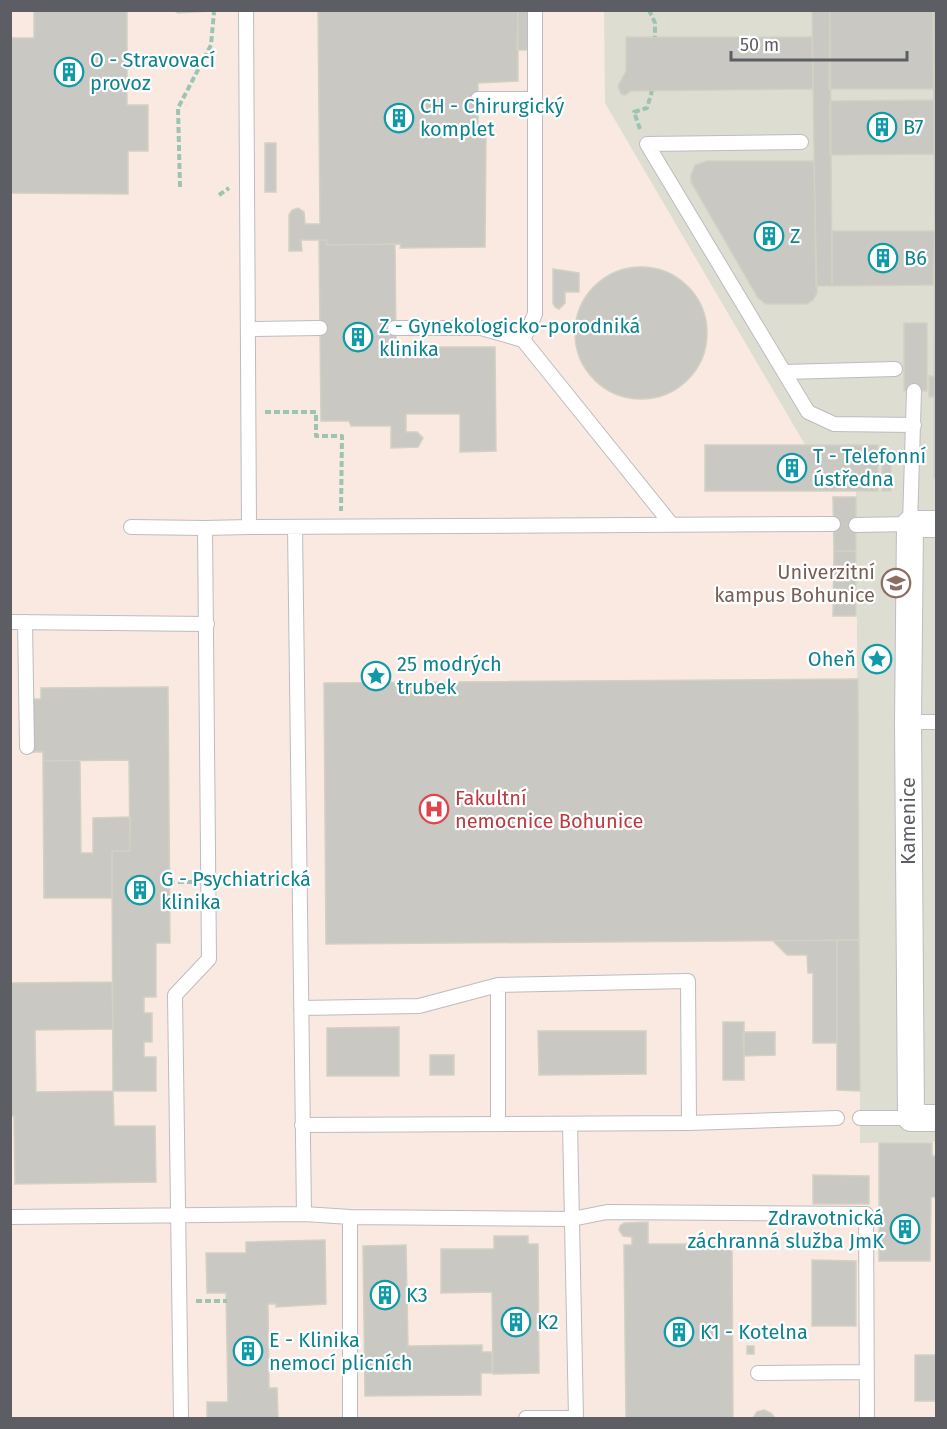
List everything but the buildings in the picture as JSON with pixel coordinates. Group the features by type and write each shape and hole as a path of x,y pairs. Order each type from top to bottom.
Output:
{"street":[{"path":"910,524 936,524"},
{"name":"Kamenice","path":"910,524 908,722 911,1118"},
{"path":"911,1118 936,1118"}],"lane":[{"path":"246,10 249,527"},
{"path":"523,340 535,314 535,10"},
{"path":"478,99 535,99"},
{"path":"801,142 647,144 808,412 834,424 914,425"},
{"path":"248,329 320,328"},
{"path":"395,328 481,328 495,330 523,340 672,525"},
{"path":"784,372 895,369"},
{"path":"856,525 910,524 914,391"},
{"path":"131,527 833,524"},
{"path":"295,527 304,1214"},
{"path":"181,1419 175,995 209,958 205,528"},
{"path":"10,622 207,624"},
{"path":"25,622 27,747"},
{"path":"908,722 936,722"},
{"path":"301,1008 419,1006 498,985 688,981 690,1123"},
{"path":"498,985 498,1124"},
{"path":"302,1125 690,1123 837,1118"},
{"path":"860,1118 911,1118"},
{"path":"526,1419 576,1418 570,1124"},
{"path":"10,1217 304,1214 572,1219 607,1212 866,1214 867,1419"},
{"path":"350,1216 350,1419"},
{"path":"758,1373 866,1372"}],"path":[{"path":"649,10 655,22 655,38"},
{"path":"180,187 178,108 211,45 214,12"},
{"path":"633,112 647,108 652,91"},
{"path":"249,412 316,412 316,436 342,436 341,527"},
{"path":"180,1302 226,1301"}],"shaded area":[{"name":"Fakultní nemocnice Bohunice","path":"10,11 604,11 605,103 805,445 878,445 878,491 856,491 860,1143 936,1142 936,1418 11,1418"},
{"name":"Univerzitní kampus Bohunice","path":"604,11 936,11 936,1142 860,1143 856,491 878,445 805,445 604,103"}],"place":[{"name":"O - Stravovací provoz","path":"69,72"},
{"name":"CH - Chirurgický komplet","path":"399,118"},
{"name":"B7","path":"882,127"},
{"name":"Z","path":"769,236"},
{"name":"B6","path":"883,258"},
{"name":"Z - Gynekologicko-porodniká klinika","path":"358,337"},
{"name":"T - Telefonní ústředna","path":"792,468"},
{"name":"Univerzitní kampus Bohunice","path":"896,583"},
{"name":"Oheň","path":"877,659"},
{"name":"25 modrých trubek","path":"376,676"},
{"name":"Fakultní nemocnice Bohunice","path":"434,809"},
{"name":"G - Psychiatrická klinika","path":"140,890"},
{"name":"Zdravotnická záchranná služba JmK","path":"905,1229"},
{"name":"K3","path":"385,1295"},
{"name":"K2","path":"516,1322"},
{"name":"K1 - Kotelna","path":"679,1332"},
{"name":"E - Klinika nemocí plicních","path":"248,1351"}]}
